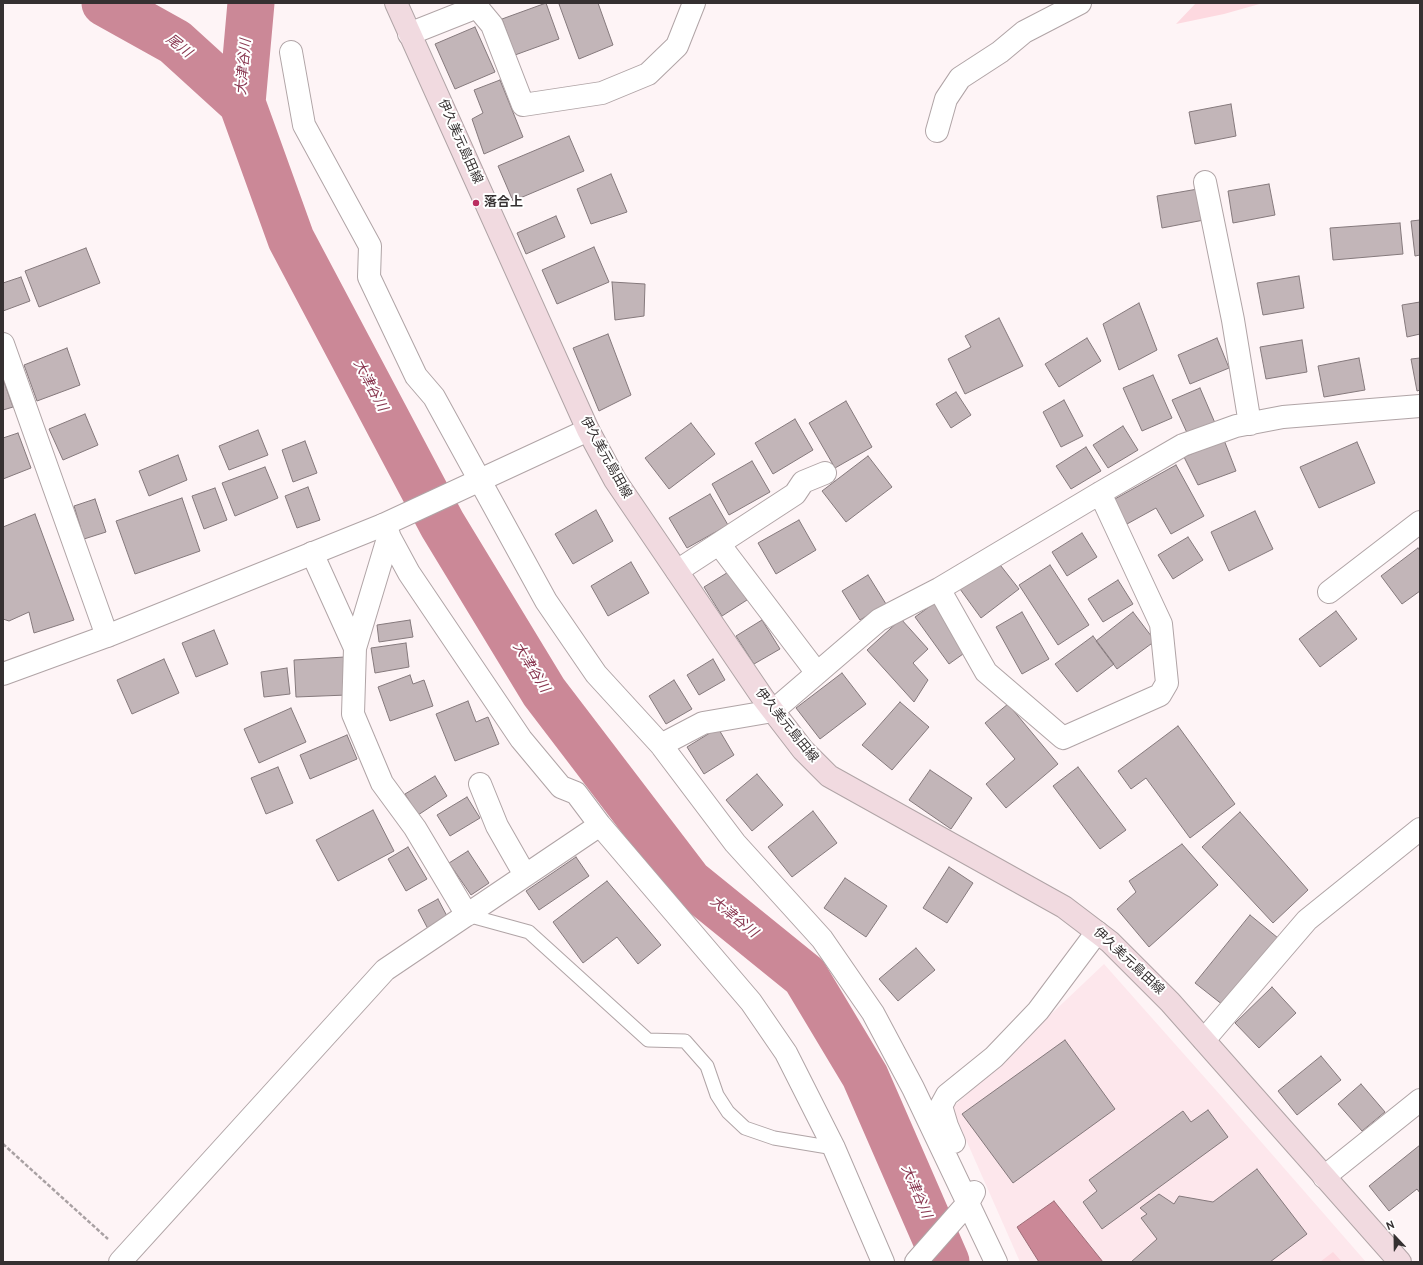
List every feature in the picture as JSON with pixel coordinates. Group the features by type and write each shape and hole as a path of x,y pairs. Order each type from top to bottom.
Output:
{"main road":[{"name":"伊久美元島田線","path":"396,3 588,430 615,480 763,698 803,750 829,776 1064,907 1110,942 1165,997 1204,1040 1400,1262"}],"street":[{"path":"409,34 478,7 492,26 523,105 602,93 648,74 677,46 694,3"},
{"path":"937,131 946,99 960,78 1000,52 1024,32 1080,3"},
{"path":"290,52 304,125 370,246 369,276 416,376 434,397 542,595 596,674 661,745 735,842 822,939 873,1012 913,1088 996,1262"},
{"path":"1205,182 1233,320 1250,424"},
{"path":"3,344 107,636"},
{"path":"661,745 703,723 773,711 879,620 939,589 1183,445 1236,426 1283,418 1420,406"},
{"path":"3,674 107,636 312,553 387,527 588,430"},
{"path":"677,571 794,494 803,482 825,473"},
{"path":"939,589 986,672 1063,738 1160,694 1167,683 1161,624 1100,493"},
{"path":"1329,592 1420,522"},
{"path":"387,527 355,648 353,714 382,783 415,828 467,915"},
{"path":"387,527 409,573 521,739 561,787 576,793 600,825 751,1002 786,1053 834,1148 883,1262"},
{"path":"719,544 817,673"},
{"path":"312,553 355,648"},
{"path":"480,784 497,826 526,875"},
{"path":"123,1259 385,970 600,825"},
{"path":"1204,1040 1307,920 1420,829"},
{"path":"916,1262 968,1203 977,1186 946,1126 941,1106 947,1095 994,1057 1038,1011 1097,932"},
{"path":"1324,1177 1420,1100"}],"lane":[{"path":"467,915 529,932 648,1040 685,1041 707,1066 717,1095 728,1112 746,1128 774,1138 834,1148"}],"path":[{"path":"3,1144 123,1259"}],"shaded area":[{"path":"1196,3 1263,3 1224,14 1176,24"},
{"path":"1104,964 1366,1262 1020,1262 952,1108"},
{"path":"1054,1201 1103,1262 1039,1262 1017,1227"},
{"path":"1333,1252 1342,1262 1320,1262"}],"building":[{"path":"546,3 559,39 515,55 502,19"},
{"path":"598,3 613,45 579,59 559,4"},
{"path":"475,27 495,72 455,89 435,44"},
{"path":"500,80 523,137 484,154 472,119 483,113 474,90"},
{"path":"1231,104 1236,136 1195,144 1189,112"},
{"path":"569,136 584,171 513,201 498,166"},
{"path":"611,174 627,212 591,224 577,189"},
{"path":"1269,184 1275,215 1233,223 1228,191"},
{"path":"1198,189 1204,220 1162,228 1157,196"},
{"path":"556,216 565,237 526,254 517,233"},
{"path":"1420,220 1420,255 1415,256 1411,221"},
{"path":"1400,223 1403,254 1333,260 1330,228"},
{"path":"594,247 609,282 557,304 542,270"},
{"path":"86,248 100,283 39,307 25,271"},
{"path":"1299,276 1304,308 1263,315 1257,283"},
{"path":"21,277 30,301 3,311 3,283"},
{"path":"612,282 645,284 644,316 615,320"},
{"path":"1420,302 1420,334 1407,337 1402,305"},
{"path":"1139,303 1157,350 1119,370 1103,324"},
{"path":"999,318 1023,366 965,394 948,359 971,347 965,336"},
{"path":"608,334 631,395 599,411 573,348"},
{"path":"1087,338 1101,361 1059,387 1045,364"},
{"path":"1217,338 1229,368 1190,384 1178,355"},
{"path":"1302,340 1307,372 1266,379 1260,347"},
{"path":"67,348 80,385 37,401 24,365"},
{"path":"1359,358 1365,390 1324,397 1318,366"},
{"path":"1420,358 1420,390 1417,391 1411,359"},
{"path":"1153,375 1172,418 1142,431 1123,388"},
{"path":"3,379 13,407 3,410"},
{"path":"1200,388 1215,423 1188,435 1172,400"},
{"path":"956,392 971,415 951,428 936,404"},
{"path":"1064,400 1083,436 1061,447 1043,412"},
{"path":"846,401 872,447 835,468 809,423"},
{"path":"85,414 98,445 63,460 49,429"},
{"path":"795,419 813,450 773,474 755,443"},
{"path":"691,423 715,454 669,489 645,458"},
{"path":"1123,426 1138,450 1108,468 1093,445"},
{"path":"258,430 268,455 229,470 219,446"},
{"path":"18,433 31,468 3,479 3,438"},
{"path":"1224,440 1236,471 1198,485 1184,457"},
{"path":"305,441 317,473 293,482 282,450"},
{"path":"1357,442 1375,483 1319,508 1300,467"},
{"path":"1086,447 1101,471 1071,489 1056,466"},
{"path":"178,455 187,480 149,496 139,471"},
{"path":"868,456 892,487 846,522 822,491"},
{"path":"752,461 770,492 729,515 712,484"},
{"path":"1176,465 1204,516 1171,534 1156,508 1127,524 1113,500"},
{"path":"265,467 278,498 235,516 222,483"},
{"path":"308,487 320,520 297,528 285,496"},
{"path":"215,488 227,520 204,529 192,496"},
{"path":"710,494 728,525 687,548 669,518"},
{"path":"182,498 200,551 135,574 116,521"},
{"path":"95,499 106,532 84,539 74,506"},
{"path":"596,510 613,541 573,564 555,534"},
{"path":"1255,511 1273,549 1229,571 1211,532"},
{"path":"35,514 74,620 34,633 29,612 9,621 3,619 3,527"},
{"path":"799,520 816,550 776,574 758,543"},
{"path":"1082,533 1097,557 1067,576 1052,552"},
{"path":"1188,537 1203,560 1173,579 1158,555"},
{"path":"1418,548 1420,551 1420,591 1402,604 1381,576"},
{"path":"997,561 1019,589 981,618 960,589"},
{"path":"631,562 649,593 608,616 591,586"},
{"path":"1050,565 1089,625 1058,645 1019,585"},
{"path":"730,571 747,600 722,616 704,587"},
{"path":"868,575 886,604 860,620 842,591"},
{"path":"1118,580 1133,604 1103,622 1088,599"},
{"path":"936,602 970,649 949,664 915,617"},
{"path":"1336,611 1357,639 1320,667 1299,639"},
{"path":"1022,612 1049,659 1022,674 996,627"},
{"path":"1133,612 1155,641 1117,669 1096,641"},
{"path":"901,619 928,649 913,663 928,680 914,702 867,650"},
{"path":"410,620 413,637 379,642 377,625"},
{"path":"762,620 780,649 754,664 736,636"},
{"path":"214,630 228,664 196,677 182,643"},
{"path":"1093,636 1114,664 1077,692 1055,664"},
{"path":"406,643 409,667 375,673 371,648"},
{"path":"345,657 347,695 296,697 294,660"},
{"path":"164,659 179,693 132,714 117,680"},
{"path":"713,659 725,680 699,695 687,675"},
{"path":"287,668 290,694 264,697 261,672"},
{"path":"842,673 866,704 820,739 796,708"},
{"path":"410,675 413,684 424,680 433,706 390,721 378,687"},
{"path":"674,680 692,709 666,724 649,696"},
{"path":"468,701 476,722 488,717 499,744 455,761 436,714"},
{"path":"900,702 929,727 892,770 862,745"},
{"path":"1008,704 1058,764 1006,808 986,784 1015,759 985,723"},
{"path":"291,708 306,742 259,763 244,729"},
{"path":"1178,726 1235,804 1190,838 1146,778 1131,789 1118,771"},
{"path":"718,728 734,755 704,774 687,747"},
{"path":"347,735 357,759 310,779 300,755"},
{"path":"278,767 293,803 266,814 251,778"},
{"path":"1078,767 1126,830 1100,849 1053,786"},
{"path":"930,770 972,798 951,829 909,800"},
{"path":"757,774 783,805 752,831 726,800"},
{"path":"435,776 447,796 418,815 405,794"},
{"path":"467,797 480,818 450,836 437,815"},
{"path":"373,810 394,851 338,881 316,840"},
{"path":"813,811 837,843 792,877 768,847"},
{"path":"1240,812 1308,890 1273,923 1202,847"},
{"path":"1182,844 1218,885 1149,947 1117,909 1136,892 1129,881"},
{"path":"408,847 427,879 406,891 388,859"},
{"path":"468,851 489,883 471,895 449,863"},
{"path":"576,857 589,876 539,910 526,891"},
{"path":"949,867 973,883 947,923 923,908"},
{"path":"845,878 887,906 866,937 824,908"},
{"path":"607,881 661,945 638,964 617,937 583,963 553,922"},
{"path":"438,899 448,918 428,929 418,910"},
{"path":"1250,915 1278,938 1223,1005 1195,983"},
{"path":"916,948 935,970 898,1001 879,979"},
{"path":"1272,987 1296,1013 1259,1048 1235,1023"},
{"path":"1065,1040 1115,1109 1013,1183 962,1114"},
{"path":"1321,1056 1341,1080 1297,1115 1278,1091"},
{"path":"1361,1084 1385,1112 1362,1131 1338,1104"},
{"path":"1208,1110 1228,1137 1102,1229 1083,1202 1097,1191 1089,1180 1183,1111 1191,1122"},
{"path":"1420,1145 1420,1193 1417,1189 1389,1211 1369,1186"},
{"path":"1257,1169 1307,1234 1270,1262 1131,1262 1157,1239 1141,1218 1147,1214 1140,1208 1159,1194 1174,1204 1179,1196 1213,1202"}],"waterway":[{"name":"尾川","path":"105,3 175,42 242,103"},
{"name":"大津谷川","path":"251,3 242,103 291,239 442,524 544,692 689,882 805,976 865,1076 946,1262"}],"place":[{"name":"落合上","path":"476,203"}]}
